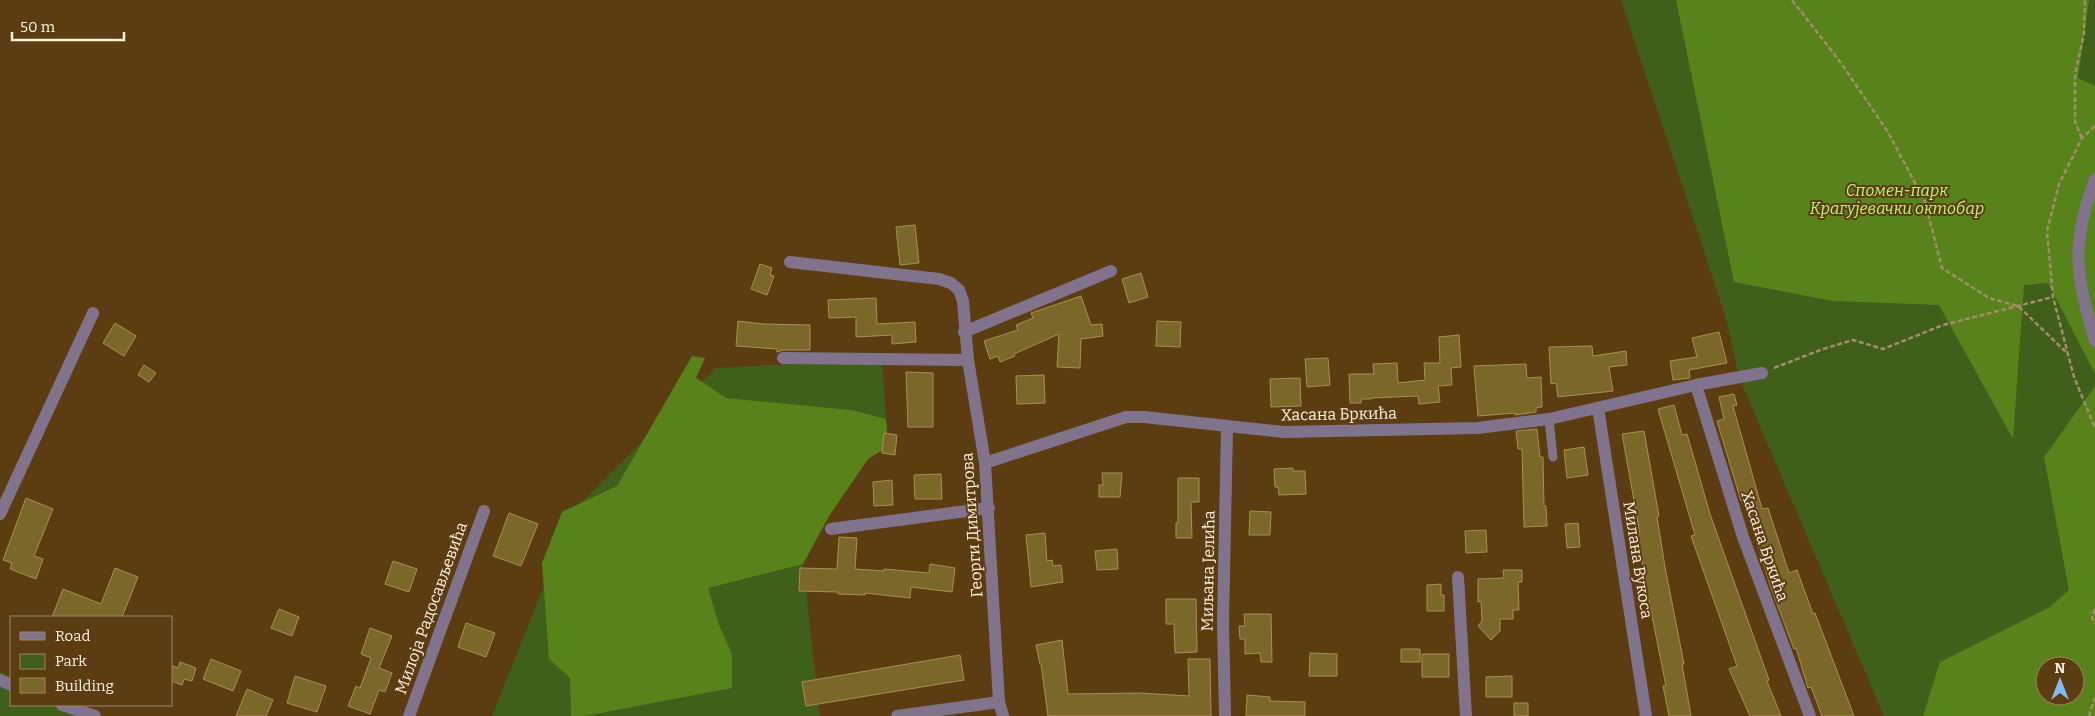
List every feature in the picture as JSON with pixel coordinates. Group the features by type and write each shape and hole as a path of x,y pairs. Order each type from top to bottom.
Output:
{"street":[{"path":"2095,180 2081,225 2078,265 2082,293 2095,342"},
{"name":"Георги Димитрова","path":"790,262 939,279 952,283 963,300 964,332 985,463 1000,702 1003,716"},
{"path":"964,332 1111,271"},
{"path":"0,514 93,313"},
{"path":"783,358 968,360"},
{"name":"Хасана Бркића","path":"985,463 1126,418 1161,419 1284,432 1478,428 1549,419 1696,385 1762,373"},
{"name":"Хасана Бркића","path":"1696,385 1743,537 1810,716"},
{"name":"Милана Вукоса","path":"1598,408 1646,716"},
{"name":"Миљана Јелића","path":"1225,716 1223,622 1227,427"},
{"path":"831,529 989,508"},
{"name":"Милоја Радосављевића","path":"409,716 484,511"},
{"path":"1458,577 1466,716"},
{"path":"897,716 1000,702"},
{"path":"65,706 95,716"}],"lane":[{"path":"1549,419 1553,457"}],"path":[{"path":"1792,0 1841,62 1888,132 1925,202 1942,268 1989,298 2018,306 2067,353"},
{"path":"2082,138 2075,122 2075,74 2084,34 2085,0"},
{"path":"1762,373 1823,349 1853,340 1883,349 1943,325 2053,297"},
{"path":"2095,609 2092,618 2095,624"},
{"path":"2089,716 2095,698"}],"green space":[{"name":"Спомен-парк Крагујевачки октобар","path":"1621,0 2095,0 2095,716 1884,716 1739,377 1726,318"},
{"path":"1676,0 2089,0 2078,78 2095,86 2095,374 2048,283 2024,285 2013,439 1939,305 1833,301 1734,282"},
{"path":"692,356 705,358 696,378 726,398 851,410 886,419 888,447 868,459 829,516 803,564 708,588 719,625 732,654 732,688 585,716 571,716 570,678 549,659 542,563 562,512 617,486"},
{"path":"882,359 888,447 868,459 829,516 803,564 820,716 492,716 575,509 716,368"},
{"path":"2095,386 2095,716 1923,716 1940,662 2050,607 2069,590 2044,457"},
{"path":"0,671 10,676 10,706 67,706 87,716 0,716"}],"building":[{"path":"915,225 919,263 900,265 896,227"},
{"path":"760,264 772,268 770,275 774,276 767,295 751,289"},
{"path":"1141,273 1148,297 1129,303 1122,279"},
{"path":"1081,296 1091,325 1102,324 1103,336 1081,339 1080,368 1057,367 1059,334 1000,362 998,356 990,359 984,341 1018,330 1016,325 1033,318 1031,313"},
{"path":"876,298 877,324 915,322 916,342 892,344 892,335 856,337 856,317 829,318 828,300"},
{"path":"738,321 763,324 810,325 810,350 783,350 777,352 777,349 736,346"},
{"path":"1157,321 1181,322 1180,347 1156,346"},
{"path":"115,323 136,336 124,356 103,343"},
{"path":"1719,332 1727,363 1689,370 1690,378 1673,380 1670,361 1697,357 1692,338"},
{"path":"1459,335 1461,367 1451,368 1452,385 1438,386 1440,402 1419,404 1418,396 1361,399 1361,403 1350,403 1349,374 1374,374 1373,364 1397,363 1398,383 1425,380 1424,363 1440,363 1439,337"},
{"path":"1592,346 1593,356 1626,351 1627,365 1609,367 1613,391 1558,397 1556,383 1551,384 1549,347"},
{"path":"1328,358 1330,385 1307,387 1305,359"},
{"path":"1526,364 1527,378 1541,377 1542,407 1536,408 1536,412 1515,415 1515,413 1478,416 1474,366"},
{"path":"144,365 156,373 149,382 138,375"},
{"path":"906,372 933,373 933,427 908,427"},
{"path":"1044,375 1045,403 1017,404 1016,376"},
{"path":"1300,378 1301,406 1271,407 1270,379"},
{"path":"1734,394 1737,405 1733,406 1762,509 1768,508 1789,573 1797,570 1854,716 1822,716 1811,687 1808,688 1796,648 1794,649 1771,588 1744,500 1741,501 1717,421 1724,419 1719,397"},
{"path":"1674,405 1682,435 1687,434 1710,514 1769,680 1767,681 1781,716 1750,716 1729,669 1737,666 1691,536 1695,535 1658,409"},
{"path":"1537,429 1540,457 1543,457 1544,506 1546,506 1547,526 1524,527 1522,449 1518,449 1516,431"},
{"path":"1644,431 1659,516 1657,517 1665,567 1684,664 1682,664 1691,716 1669,716 1663,686 1666,686 1646,586 1638,535 1640,534 1622,434"},
{"path":"884,433 897,435 895,455 882,453"},
{"path":"1584,447 1588,475 1567,478 1564,450"},
{"path":"1293,468 1293,471 1305,471 1306,494 1279,495 1278,487 1275,487 1274,469"},
{"path":"1102,473 1122,473 1120,497 1099,497 1099,485 1103,485"},
{"path":"941,474 942,499 915,499 914,475"},
{"path":"1178,478 1199,478 1199,502 1191,502 1192,538 1176,538"},
{"path":"892,480 893,505 874,506 873,482"},
{"path":"26,498 53,509 34,556 43,559 36,579 10,569 12,563 3,560"},
{"path":"1250,511 1271,512 1270,535 1249,535"},
{"path":"509,513 538,524 521,566 493,556"},
{"path":"1578,523 1580,547 1567,548 1565,524"},
{"path":"1486,530 1487,552 1466,553 1465,531"},
{"path":"1045,533 1047,561 1052,560 1053,566 1061,565 1063,582 1031,587 1026,535"},
{"path":"839,537 857,538 855,569 884,571 884,569 929,573 930,564 955,568 952,592 911,587 910,598 865,593 865,595 799,591 800,568 837,569"},
{"path":"1117,549 1118,569 1097,570 1095,551"},
{"path":"393,561 417,569 409,592 385,584"},
{"path":"115,568 138,577 122,616 52,616 63,589 101,604"},
{"path":"1503,570 1522,570 1522,582 1518,582 1519,610 1513,610 1513,619 1500,619 1500,631 1491,640 1478,626 1482,621 1481,601 1478,602 1478,579 1504,578"},
{"path":"1441,584 1441,595 1444,595 1444,611 1427,611 1427,585"},
{"path":"1166,599 1196,599 1197,652 1175,653 1174,624 1166,624"},
{"path":"279,609 299,617 292,636 271,628"},
{"path":"1244,614 1271,614 1272,662 1261,662 1260,653 1245,654 1245,639 1240,639 1239,626 1245,626"},
{"path":"466,623 495,633 486,657 458,647"},
{"path":"370,628 392,636 379,668 392,673 385,692 379,690 370,714 348,706 356,686 360,688 371,658 361,654"},
{"path":"1062,640 1068,694 1140,693 1189,696 1188,659 1210,659 1211,716 1048,716 1041,664 1036,645"},
{"path":"1401,649 1420,649 1420,662 1401,662"},
{"path":"1310,653 1337,654 1337,676 1309,676"},
{"path":"1422,654 1449,654 1449,677 1422,677"},
{"path":"960,655 964,680 806,706 802,682"},
{"path":"211,659 241,671 233,691 203,679"},
{"path":"180,662 196,668 192,681 184,679 182,685 172,681 172,665 178,668"},
{"path":"295,676 326,686 317,712 287,703"},
{"path":"1512,676 1512,697 1486,697 1486,677"},
{"path":"247,689 273,700 266,716 236,716"},
{"path":"1247,695 1270,697 1270,701 1305,702 1305,716 1246,716"},
{"path":"1514,703 1528,703 1528,716 1514,716"}]}
